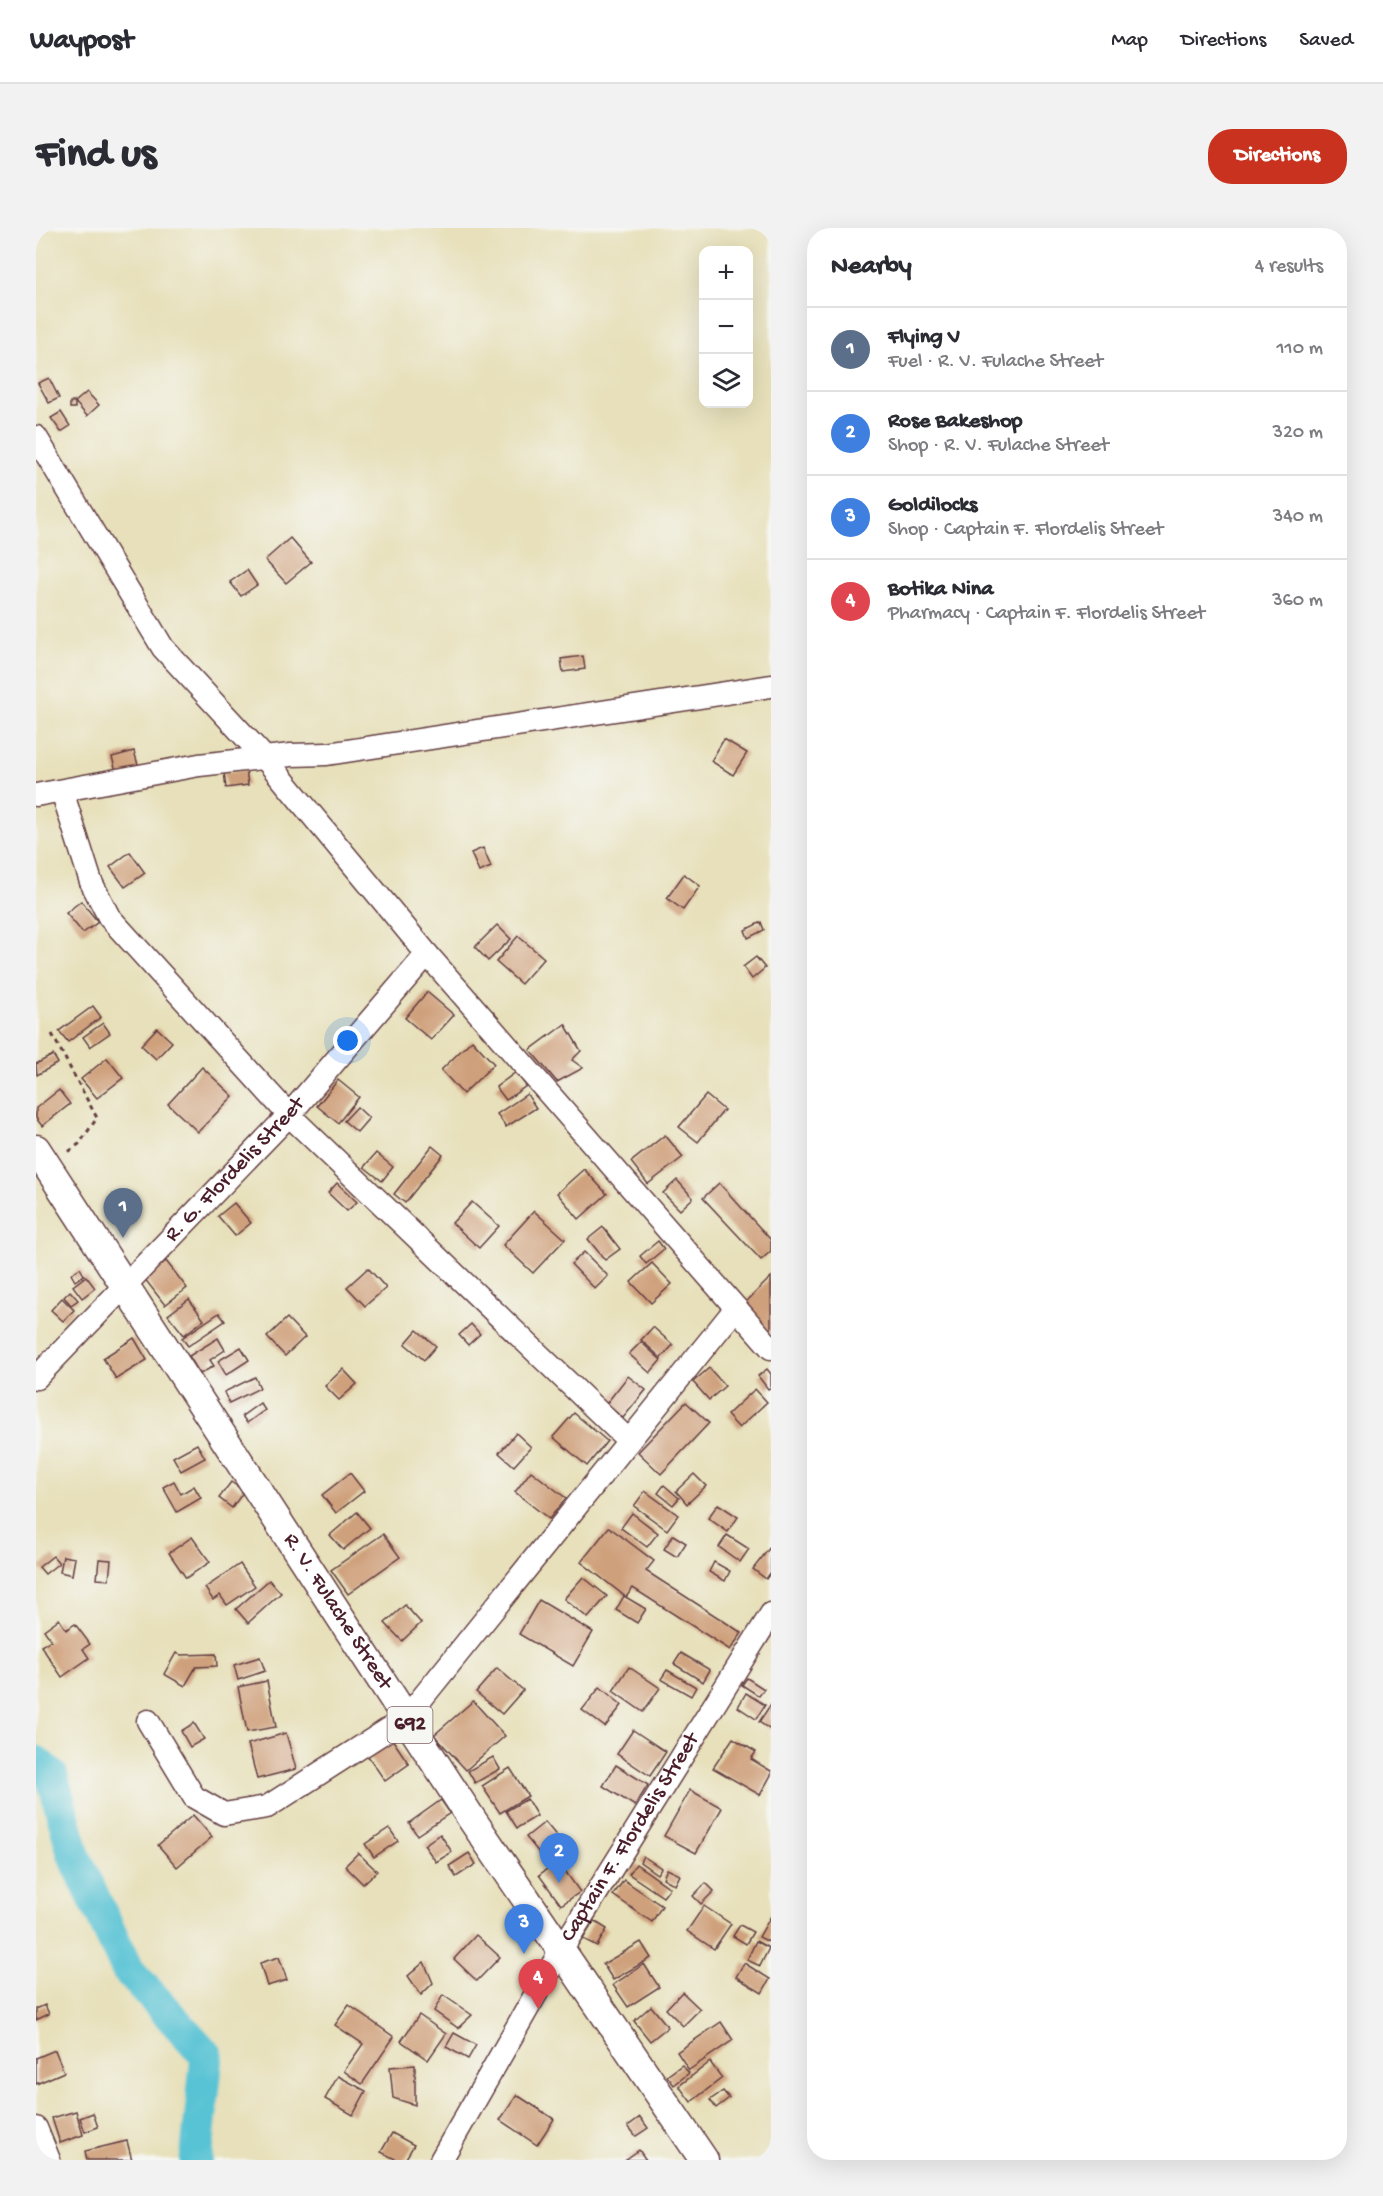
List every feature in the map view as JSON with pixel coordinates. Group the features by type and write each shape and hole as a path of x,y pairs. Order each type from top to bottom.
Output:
{"main road":[{"name":"R. V. Fulache Street","path":"42,1158 406,1718 704,2160"}],"street":[{"path":"36,437 163,648 264,757 427,954 771,1348"},
{"path":"36,795 199,765 264,757 327,754 771,686"},
{"path":"62,791 92,882 109,917 289,1114 629,1441"},
{"name":"R. G. Flordelis Street","path":"36,1378 289,1114 427,954"},
{"path":"148,1721 194,1797 224,1814 267,1807 406,1718 736,1308"},
{"name":"Captain F. Flordelis Street","path":"441,2160 561,1950 771,1614"},
{"path":"36,2128 49,2160"}],"path":[{"path":"42,1158 79,1144 98,1118 52,1034"}],"building":[{"path":"49,378 59,398 49,403 38,383"},
{"path":"87,392 99,405 87,416 75,402"},
{"path":"70,402 75,402 75,408 70,408"},
{"path":"61,412 70,426 61,432 51,418"},
{"path":"290,538 311,562 286,583 265,560"},
{"path":"247,570 257,585 241,596 230,582"},
{"path":"583,656 585,669 563,672 561,659"},
{"path":"724,739 747,753 733,775 711,761"},
{"path":"134,751 140,772 118,778 112,757"},
{"path":"246,769 248,785 226,788 224,772"},
{"path":"483,848 491,867 479,872 471,853"},
{"path":"130,852 145,873 125,887 110,867"},
{"path":"684,874 700,886 683,910 667,898"},
{"path":"81,901 98,922 83,933 66,913"},
{"path":"761,922 764,930 748,938 745,930"},
{"path":"497,925 511,939 488,961 475,947"},
{"path":"518,936 544,958 521,984 496,962"},
{"path":"756,957 765,968 752,979 743,967"},
{"path":"427,992 454,1015 431,1040 405,1018"},
{"path":"93,1006 101,1017 68,1042 59,1031"},
{"path":"103,1023 110,1033 90,1047 83,1037"},
{"path":"565,1024 581,1051 572,1060 583,1068 557,1082 530,1050"},
{"path":"157,1028 172,1042 156,1059 141,1045"},
{"path":"472,1040 494,1064 463,1094 441,1070"},
{"path":"53,1055 58,1063 37,1075 36,1064"},
{"path":"107,1058 123,1078 97,1098 81,1079"},
{"path":"202,1067 233,1096 198,1132 168,1104"},
{"path":"516,1072 526,1086 506,1100 496,1087"},
{"path":"338,1080 359,1097 338,1123 317,1106"},
{"path":"59,1090 70,1104 42,1126 36,1118 36,1108"},
{"path":"527,1094 536,1108 506,1127 497,1114"},
{"path":"706,1095 724,1110 698,1142 679,1127"},
{"path":"357,1107 369,1118 357,1132 344,1121"},
{"path":"665,1135 683,1157 648,1184 631,1162"},
{"path":"432,1146 443,1155 405,1203 394,1194"},
{"path":"376,1153 393,1167 382,1181 364,1167"},
{"path":"584,1169 607,1194 579,1219 557,1193"},
{"path":"677,1180 693,1198 680,1210 663,1193"},
{"path":"337,1183 357,1202 347,1211 328,1193"},
{"path":"719,1183 771,1240 771,1251 761,1260 703,1198"},
{"path":"472,1202 499,1226 479,1248 452,1223"},
{"path":"234,1203 251,1223 235,1236 218,1216"},
{"path":"534,1211 565,1239 533,1273 503,1245"},
{"path":"603,1227 620,1249 605,1260 588,1239"},
{"path":"658,1241 664,1249 646,1264 640,1256"},
{"path":"584,1252 608,1276 595,1289 571,1264"},
{"path":"166,1261 187,1288 165,1305 144,1278"},
{"path":"652,1263 672,1284 651,1303 631,1282"},
{"path":"80,1268 84,1275 75,1281 71,1274"},
{"path":"368,1268 386,1288 365,1306 347,1287"},
{"path":"86,1276 95,1288 82,1298 73,1286"},
{"path":"771,1277 771,1335 742,1306"},
{"path":"70,1291 78,1300 71,1305 64,1297"},
{"path":"62,1298 74,1310 63,1321 51,1310"},
{"path":"189,1299 204,1320 184,1335 168,1315"},
{"path":"219,1313 225,1321 188,1346 182,1338"},
{"path":"287,1318 305,1337 285,1356 267,1337"},
{"path":"471,1324 480,1334 468,1345 459,1335"},
{"path":"653,1327 673,1345 661,1358 641,1340"},
{"path":"417,1330 436,1346 424,1360 405,1344"},
{"path":"134,1338 147,1360 116,1379 103,1358"},
{"path":"218,1338 225,1350 210,1360 214,1366 200,1374 189,1356"},
{"path":"641,1342 661,1360 650,1373 629,1354"},
{"path":"241,1347 249,1360 226,1375 218,1361"},
{"path":"709,1368 725,1386 709,1400 693,1382"},
{"path":"343,1369 357,1384 339,1400 325,1386"},
{"path":"767,1369 771,1374 771,1387 768,1389 758,1376"},
{"path":"628,1376 646,1390 623,1418 606,1404"},
{"path":"255,1377 260,1388 229,1403 224,1392"},
{"path":"755,1389 767,1402 739,1428 727,1415"},
{"path":"686,1402 709,1423 661,1474 638,1452"},
{"path":"260,1403 265,1410 247,1423 242,1416"},
{"path":"574,1413 607,1441 587,1466 553,1437"},
{"path":"516,1433 531,1447 514,1466 499,1453"},
{"path":"197,1444 205,1458 181,1471 173,1457"},
{"path":"531,1471 566,1498 549,1519 515,1492"},
{"path":"350,1473 364,1491 336,1513 322,1495"},
{"path":"694,1474 706,1486 687,1504 676,1491"},
{"path":"174,1481 181,1494 194,1486 201,1498 177,1512 163,1487"},
{"path":"231,1482 244,1491 232,1508 219,1498"},
{"path":"664,1485 679,1498 673,1505 658,1493"},
{"path":"645,1491 678,1515 667,1530 634,1506"},
{"path":"718,1504 738,1517 728,1532 708,1518"},
{"path":"357,1512 370,1528 343,1550 330,1535"},
{"path":"632,1513 658,1533 647,1547 621,1528"},
{"path":"609,1527 654,1561 646,1571 742,1633 730,1650 633,1588 626,1597 581,1562"},
{"path":"383,1534 400,1557 348,1594 331,1570"},
{"path":"673,1535 686,1543 677,1557 664,1549"},
{"path":"727,1535 749,1549 740,1562 719,1547"},
{"path":"192,1537 210,1562 186,1578 169,1553"},
{"path":"771,1546 771,1572 766,1579 753,1569"},
{"path":"53,1556 59,1563 45,1574 39,1567"},
{"path":"63,1556 75,1558 72,1575 60,1572"},
{"path":"99,1559 111,1560 109,1580 97,1579"},
{"path":"714,1562 730,1571 725,1581 709,1572"},
{"path":"240,1564 255,1586 227,1605 220,1595 213,1600 205,1588"},
{"path":"583,1577 607,1596 588,1618 564,1599"},
{"path":"269,1580 281,1593 248,1623 236,1609"},
{"path":"624,1596 646,1609 637,1623 616,1610"},
{"path":"539,1600 593,1632 573,1666 519,1634"},
{"path":"405,1605 421,1623 402,1641 385,1623"},
{"path":"59,1619 66,1630 75,1624 90,1644 83,1649 89,1658 62,1677 41,1646 51,1640 44,1630"},
{"path":"176,1653 181,1655 216,1654 217,1666 196,1667 185,1686 164,1674"},
{"path":"681,1653 710,1670 703,1682 674,1664"},
{"path":"260,1657 265,1671 238,1680 234,1665"},
{"path":"629,1667 660,1688 643,1712 613,1691"},
{"path":"497,1668 523,1690 502,1714 476,1692"},
{"path":"667,1670 696,1687 691,1696 661,1679"},
{"path":"747,1678 764,1689 759,1696 742,1685"},
{"path":"267,1681 276,1727 247,1732 238,1687"},
{"path":"600,1687 622,1705 605,1727 582,1710"},
{"path":"746,1693 765,1705 756,1719 738,1707"},
{"path":"473,1701 505,1736 466,1770 434,1735"},
{"path":"771,1704 771,1730 759,1722"},
{"path":"194,1723 204,1739 190,1747 181,1731"},
{"path":"633,1730 666,1752 650,1776 617,1754"},
{"path":"286,1733 296,1769 257,1779 248,1744"},
{"path":"390,1736 409,1764 385,1781 366,1753"},
{"path":"733,1738 756,1752 751,1759 771,1771 760,1795 713,1768"},
{"path":"493,1757 500,1769 475,1783 468,1771"},
{"path":"616,1765 648,1785 635,1806 603,1786"},
{"path":"510,1768 528,1796 500,1813 482,1786"},
{"path":"690,1790 722,1808 696,1853 664,1836"},
{"path":"527,1799 537,1816 517,1828 506,1811"},
{"path":"441,1800 450,1813 417,1835 409,1823"},
{"path":"193,1815 212,1837 177,1867 158,1845"},
{"path":"545,1822 564,1845 545,1860 526,1837"},
{"path":"389,1828 398,1841 374,1857 365,1844"},
{"path":"440,1834 452,1852 436,1862 424,1845"},
{"path":"358,1853 377,1871 363,1884 345,1866"},
{"path":"469,1853 476,1864 456,1877 449,1866"},
{"path":"643,1856 661,1868 657,1874 640,1862"},
{"path":"558,1861 580,1892 561,1905 539,1875"},
{"path":"636,1864 670,1888 663,1897 629,1874"},
{"path":"667,1869 680,1875 675,1885 663,1878"},
{"path":"624,1880 662,1906 652,1922 613,1895"},
{"path":"706,1883 714,1891 701,1904 693,1896"},
{"path":"704,1906 731,1924 714,1949 687,1931"},
{"path":"771,1916 771,1943 759,1937"},
{"path":"594,1921 607,1929 597,1946 583,1939"},
{"path":"740,1925 753,1932 746,1944 733,1936"},
{"path":"476,1935 500,1957 477,1981 454,1959"},
{"path":"756,1941 769,1948 760,1966 747,1960"},
{"path":"641,1942 651,1958 613,1980 603,1964"},
{"path":"279,1957 287,1980 267,1986 260,1963"},
{"path":"424,1962 433,1983 421,1995 408,1976"},
{"path":"744,1963 770,1979 762,1993 736,1977"},
{"path":"644,1964 659,1987 628,2007 613,1985"},
{"path":"682,1992 700,2009 683,2026 666,2009"},
{"path":"443,1995 472,2015 458,2028 434,2011"},
{"path":"45,2005 49,2014 36,2020 36,2009"},
{"path":"349,2005 394,2037 362,2084 344,2071 363,2044 335,2025"},
{"path":"651,2006 668,2027 650,2041 634,2021"},
{"path":"419,2015 446,2034 428,2060 401,2041"},
{"path":"721,2022 733,2040 689,2070 677,2052"},
{"path":"454,2033 476,2045 468,2059 446,2047"},
{"path":"55,2050 64,2072 36,2084 36,2058"},
{"path":"710,2062 722,2078 691,2102 679,2086"},
{"path":"415,2065 415,2105 393,2098 390,2067"},
{"path":"682,2065 689,2073 674,2085 667,2076"},
{"path":"338,2076 366,2091 353,2115 325,2099"},
{"path":"723,2091 729,2098 716,2108 710,2100"},
{"path":"517,2095 554,2119 537,2145 500,2120"},
{"path":"76,2111 83,2135 60,2143 52,2118"},
{"path":"93,2113 98,2127 85,2132 80,2118"},
{"path":"640,2117 648,2128 636,2136 628,2126"},
{"path":"392,2133 414,2145 405,2160 397,2160 381,2152"},
{"path":"127,2141 132,2160 87,2160 85,2151"},
{"path":"639,2150 646,2160 625,2160"}],"waterway":[{"path":"36,1762 52,1776 74,1855 127,1969 207,2056 196,2160"}],"place":[{"name":"Flying V","path":"123,1238"},
{"name":"Rose Bakeshop","path":"559,1883"},
{"name":"Goldilocks","path":"524,1954"},
{"name":"Botika Nina","path":"538,2009"}]}
